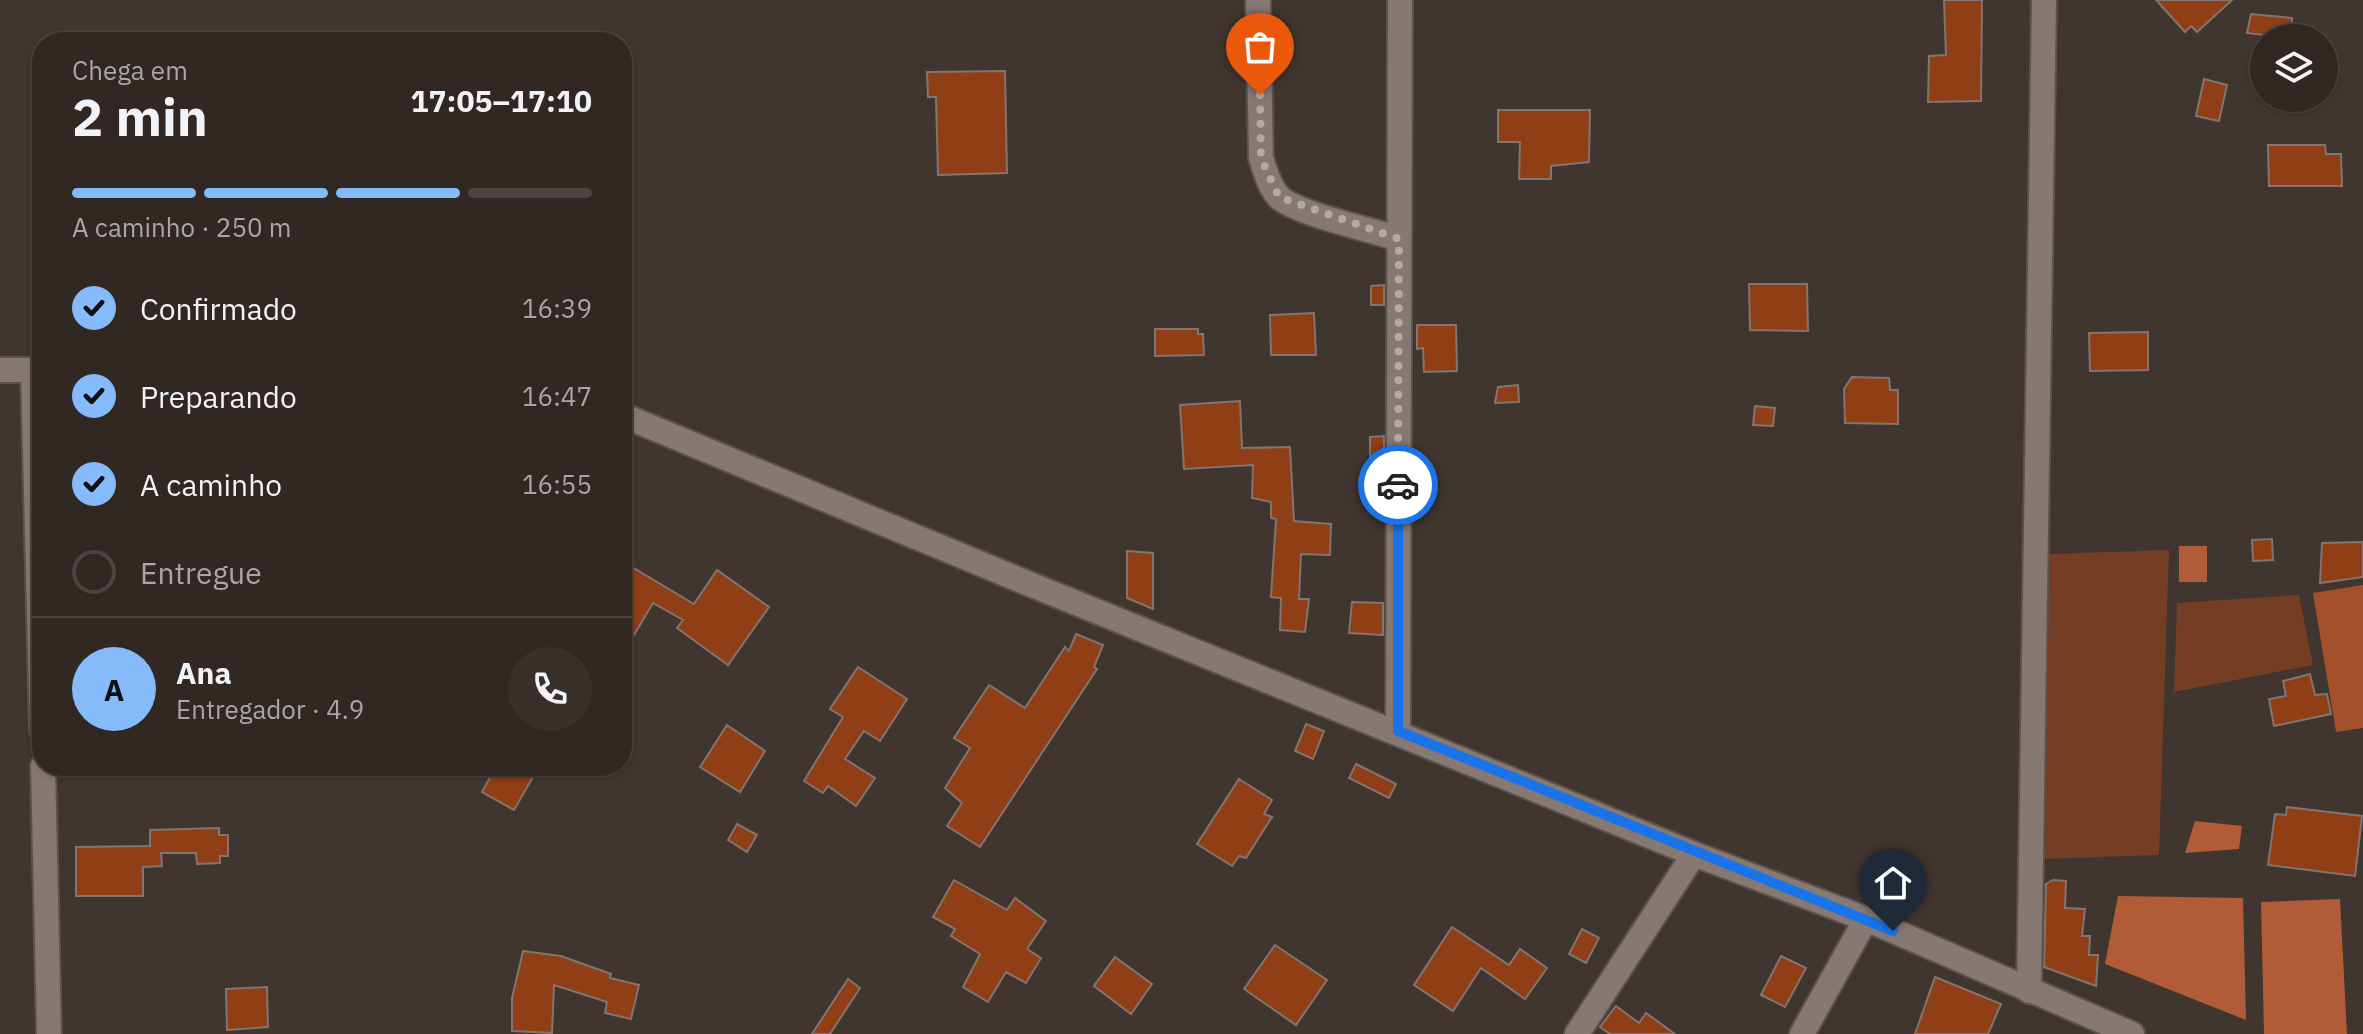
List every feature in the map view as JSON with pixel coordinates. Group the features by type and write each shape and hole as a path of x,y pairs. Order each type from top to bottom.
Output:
{"street":[{"path":"1258,0 1261,158 1266,176 1279,197 1299,207 1399,239"},
{"path":"1398,731 1400,0"},
{"path":"2029,991 2044,0"},
{"path":"0,370 32,370"},
{"path":"632,419 1694,854 1866,919 2132,1034"},
{"path":"43,776 49,1034"},
{"path":"1577,1034 1694,854"},
{"path":"1802,1034 1866,919"}],"shaded area":[{"path":"2179,546 2207,546 2207,582 2179,582"},
{"path":"2169,550 2159,855 2042,859 2049,554"},
{"path":"2363,585 2363,728 2336,732 2313,593"},
{"path":"2299,595 2313,665 2174,692 2177,603"},
{"path":"2195,821 2242,826 2239,849 2185,853"},
{"path":"2118,896 2243,898 2246,1020 2105,964"},
{"path":"2340,899 2347,1034 2264,1034 2261,902"}],"building":[{"path":"1944,0 1982,0 1981,101 1928,102 1929,56 1946,55"},
{"path":"2156,0 2232,0 2197,32 2191,26 2185,32"},
{"path":"2251,14 2292,18 2291,24 2250,24 2250,33 2247,33"},
{"path":"1005,71 1007,173 938,175 936,97 928,97 927,72"},
{"path":"2204,79 2227,85 2219,121 2196,116"},
{"path":"1498,110 1590,110 1589,162 1551,166 1551,179 1519,179 1520,142 1498,142"},
{"path":"2268,145 2325,145 2326,154 2341,154 2342,186 2269,186"},
{"path":"1749,284 1807,284 1808,331 1750,330"},
{"path":"1384,285 1384,305 1371,305 1371,286"},
{"path":"1314,313 1316,355 1271,355 1270,315"},
{"path":"1417,325 1456,325 1457,371 1424,372 1423,348 1417,349"},
{"path":"1155,329 1198,329 1198,334 1203,334 1204,355 1155,356"},
{"path":"2148,332 2148,370 2090,371 2089,333"},
{"path":"1852,377 1889,378 1890,390 1898,390 1898,424 1845,423 1844,389"},
{"path":"1518,385 1519,402 1495,403 1498,387"},
{"path":"1240,401 1242,448 1290,447 1294,521 1331,524 1330,555 1301,554 1299,599 1309,599 1305,632 1280,630 1281,598 1271,597 1276,519 1271,518 1271,502 1252,498 1253,465 1184,469 1180,405"},
{"path":"1755,406 1775,408 1773,426 1753,425"},
{"path":"1384,436 1384,502 1370,502 1370,437"},
{"path":"2272,539 2273,560 2253,561 2252,540"},
{"path":"2363,542 2363,577 2320,583 2322,543"},
{"path":"1127,551 1153,553 1153,609 1127,598"},
{"path":"632,567 694,604 717,570 769,607 728,665 677,628 683,620 653,603 632,638"},
{"path":"1352,602 1383,603 1383,635 1349,633"},
{"path":"1076,634 1103,645 1094,667 1097,669 980,847 947,826 962,803 945,788 970,748 954,738 989,685 1025,708 1065,647 1069,651"},
{"path":"858,667 907,699 880,741 864,731 845,759 875,778 856,806 828,786 823,793 804,781 843,717 830,709"},
{"path":"2310,674 2315,695 2327,694 2331,714 2274,726 2269,699 2286,696 2283,681"},
{"path":"1306,724 1324,731 1313,759 1295,751"},
{"path":"727,725 765,751 740,792 700,767"},
{"path":"1356,764 1396,784 1389,798 1349,778"},
{"path":"491,776 533,777 514,810 482,792"},
{"path":"1239,779 1272,800 1264,814 1272,817 1246,858 1239,856 1232,866 1197,844"},
{"path":"2287,807 2362,816 2355,876 2268,865 2275,814 2286,815"},
{"path":"737,824 757,835 747,852 728,840"},
{"path":"219,828 219,835 228,835 228,856 220,856 220,863 197,864 196,853 161,853 162,866 143,867 143,896 76,896 76,847 150,846 150,830"},
{"path":"954,880 1007,910 1015,898 1046,921 1027,949 1041,958 1026,983 1006,972 988,1002 963,987 980,954 951,936 955,929 933,917"},
{"path":"2053,880 2066,881 2065,908 2085,909 2082,936 2090,936 2089,955 2098,955 2096,986 2044,967 2046,884"},
{"path":"1452,927 1509,965 1520,949 1547,968 1525,999 1481,968 1453,1011 1414,985"},
{"path":"1582,929 1599,938 1586,963 1569,954"},
{"path":"1275,945 1327,980 1296,1025 1244,989"},
{"path":"523,951 561,956 611,974 610,978 639,985 631,1019 605,1013 607,1002 554,985 552,1033 512,1031 512,998"},
{"path":"1781,956 1806,968 1785,1007 1761,995"},
{"path":"1115,957 1152,984 1131,1014 1094,986"},
{"path":"1935,977 2001,1004 1988,1034 1915,1034"},
{"path":"848,979 860,988 830,1034 812,1034"},
{"path":"267,987 268,1027 227,1030 226,989"},
{"path":"1616,1006 1639,1023 1646,1013 1675,1034 1610,1034 1600,1027"}],"way so far":[{"path":"1260,95 1261,158 1266,176 1279,197 1299,207 1399,239 1398,485"}],"route":[{"path":"1398,485 1398,731 1694,854 1893,931"}]}
